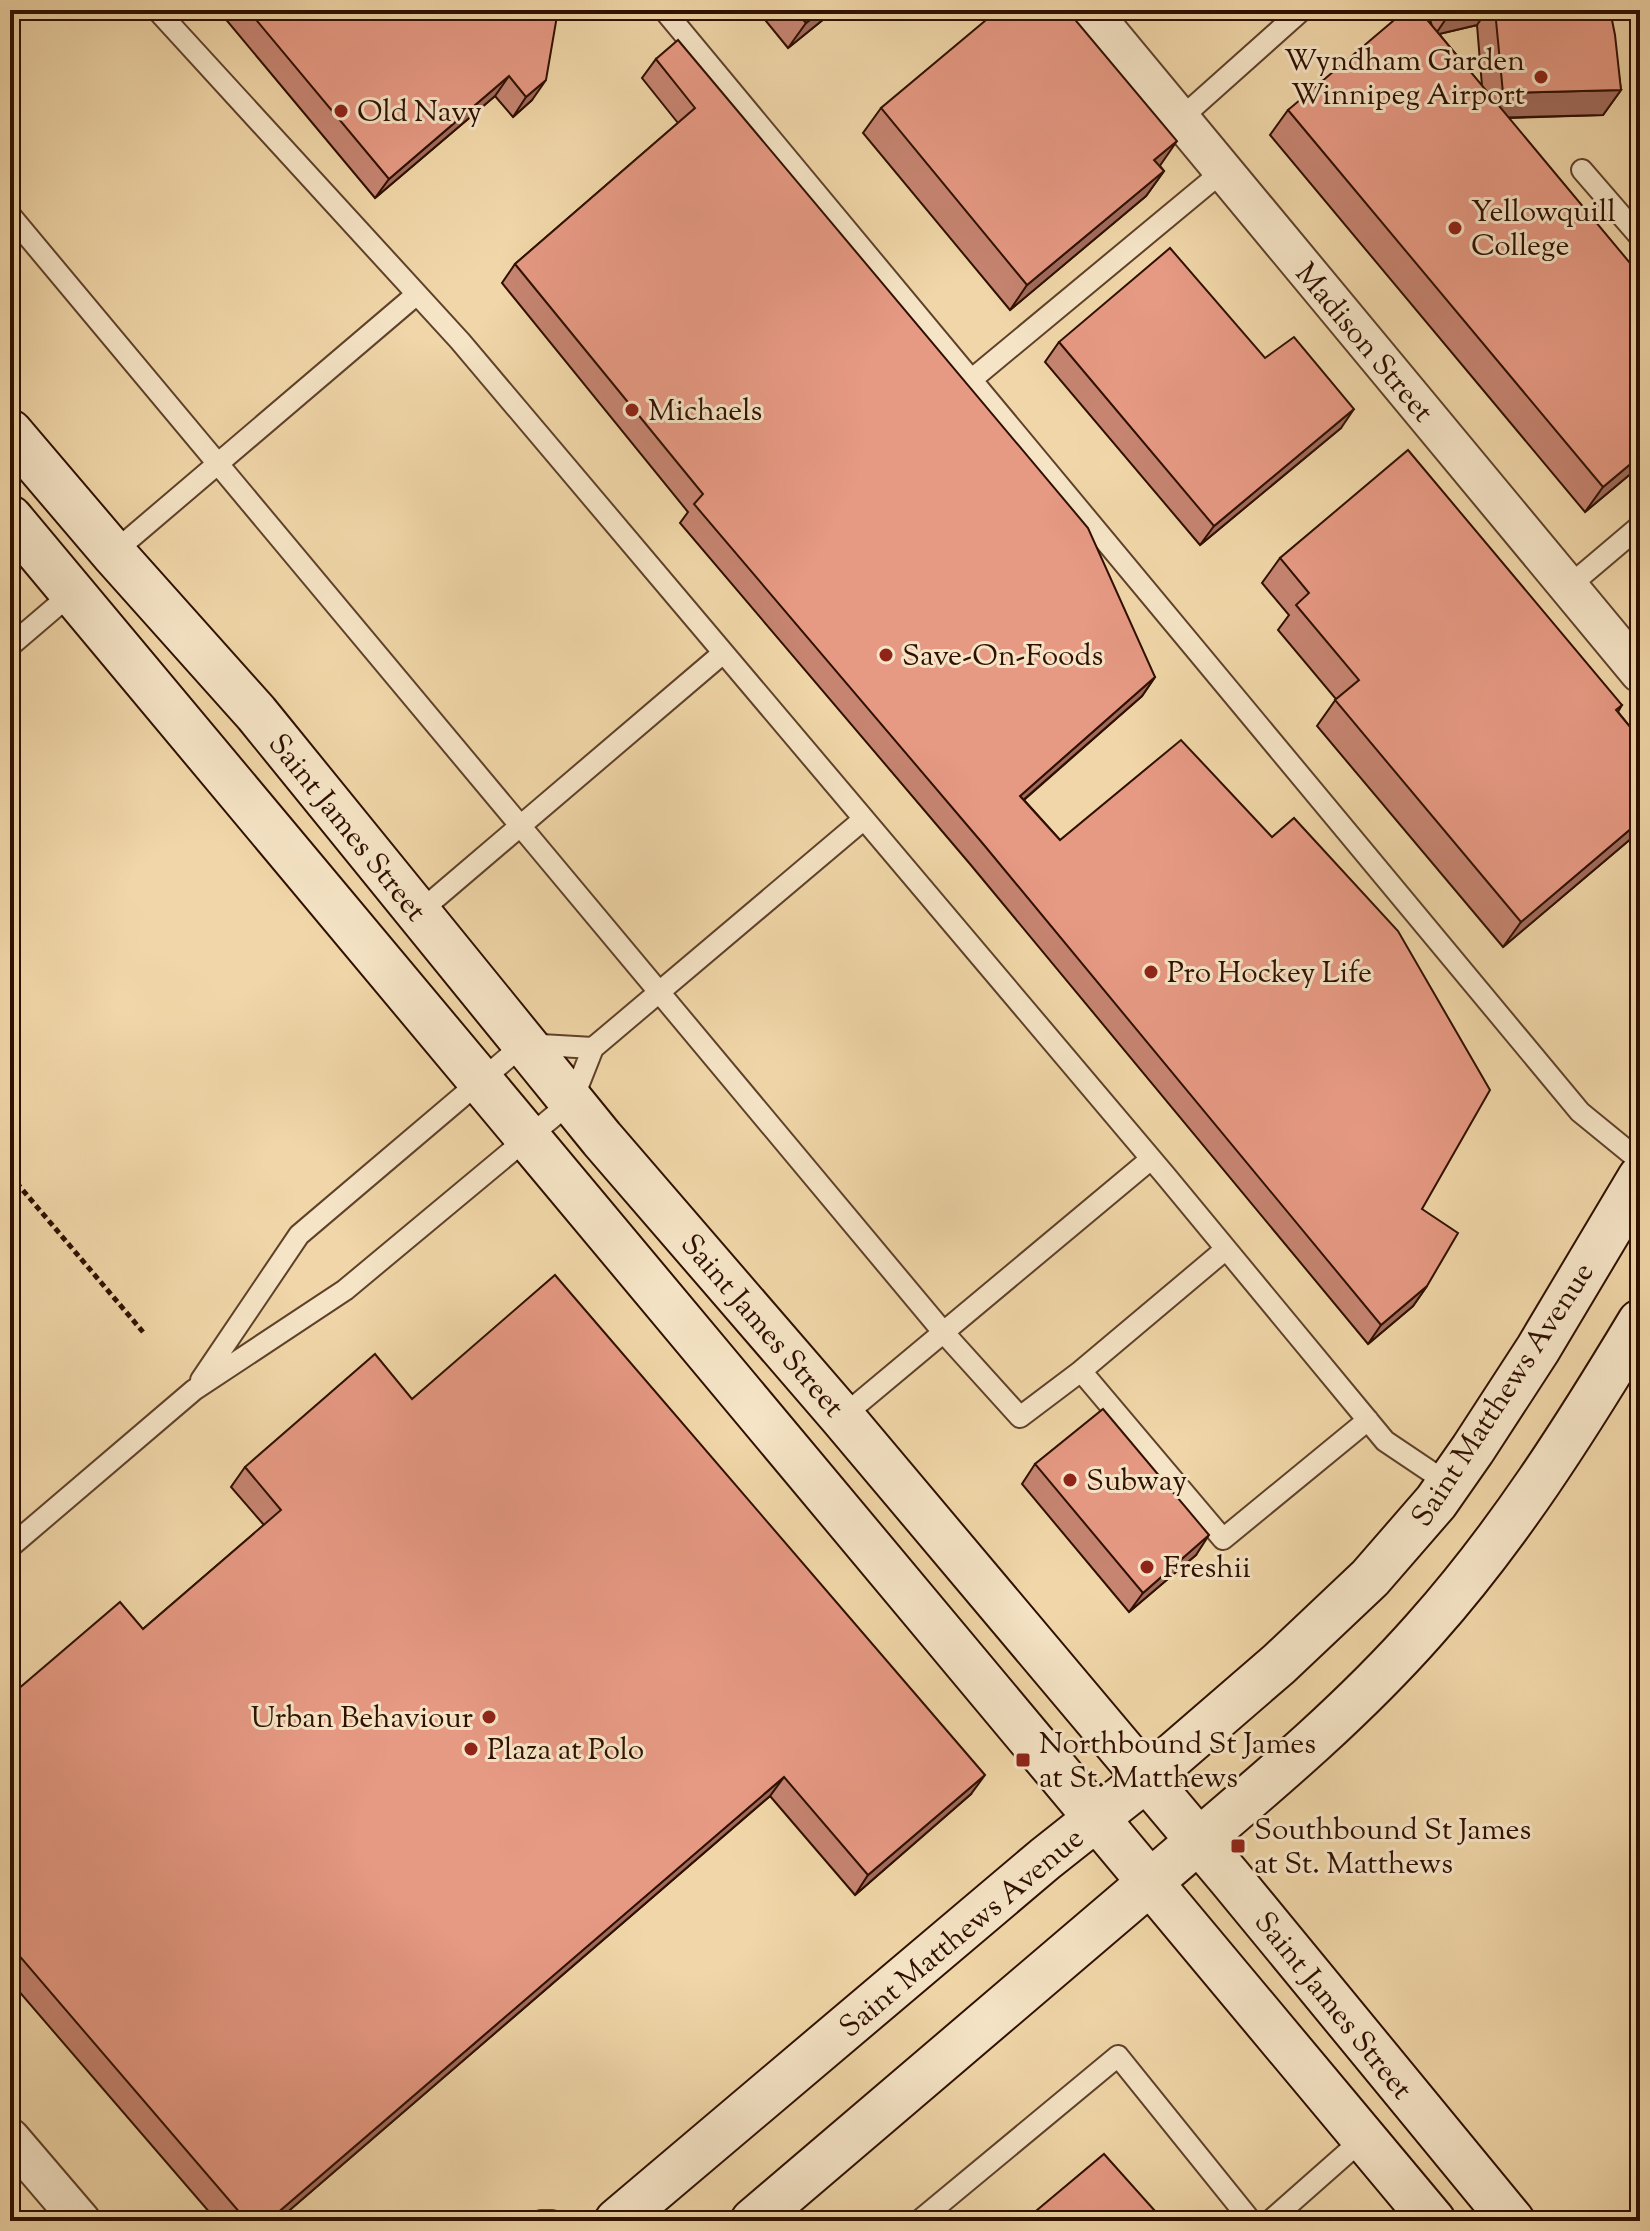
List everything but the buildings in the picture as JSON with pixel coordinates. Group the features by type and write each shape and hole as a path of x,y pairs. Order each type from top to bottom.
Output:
{"main road":[{"name":"Saint James Street","path":"10,432 256,713 524,1044 1199,1841 1512,2221"},
{"name":"Saint James Street","path":"10,518 1433,2221"},
{"name":"Saint Matthews Avenue","path":"617,2221 1045,1859 1146,1779 1279,1664 1370,1578 1403,1543 1449,1484 1538,1349 1640,1178"},
{"path":"753,2221 1199,1841 1375,1681 1423,1631 1504,1531 1551,1466 1640,1322"}],"street":[{"name":"Madison Street","path":"1090,10 1640,673"},
{"path":"10,2138 81,2221"}],"lane":[{"path":"157,10 460,341 1151,1159 1385,1441 1449,1484"},
{"path":"664,10 1580,1112 1640,1161"},
{"path":"1180,119 1302,10"},
{"path":"1582,170 1637,227"},
{"path":"971,380 1223,171"},
{"path":"10,215 944,1333 1020,1417 1081,1371 1226,1249"},
{"path":"113,553 417,294"},
{"path":"1568,587 1640,526"},
{"path":"10,646 72,593"},
{"path":"417,914 722,654"},
{"path":"10,1547 194,1390 345,1290 572,1101 593,1048 864,819"},
{"path":"194,1390 299,1235 524,1044 593,1048"},
{"path":"842,1417 1151,1159"},
{"path":"1081,1371 1223,1539 1368,1420"},
{"path":"919,2221 1118,2056 1251,2221"},
{"path":"1270,2221 1364,2138"},
{"path":"541,2221 552,2221"}],"path":[{"path":"10,1175 143,1332"}],"place":[{"name":"Wyndham Garden Winnipeg Airport","path":"1541,77"},
{"name":"Old Navy","path":"341,111"},
{"name":"Yellowquill College","path":"1455,228"},
{"name":"Michaels","path":"632,410"},
{"name":"Save-On-Foods","path":"886,655"},
{"name":"Pro Hockey Life","path":"1151,972"},
{"name":"Subway","path":"1070,1480"},
{"name":"Freshii","path":"1147,1567"},
{"name":"Urban Behaviour","path":"489,1717"},
{"name":"Plaza at Polo","path":"471,1749"},
{"name":"Northbound St James at St. Matthews","path":"1023,1760"},
{"name":"Southbound St James at St. Matthews","path":"1238,1846"}]}
